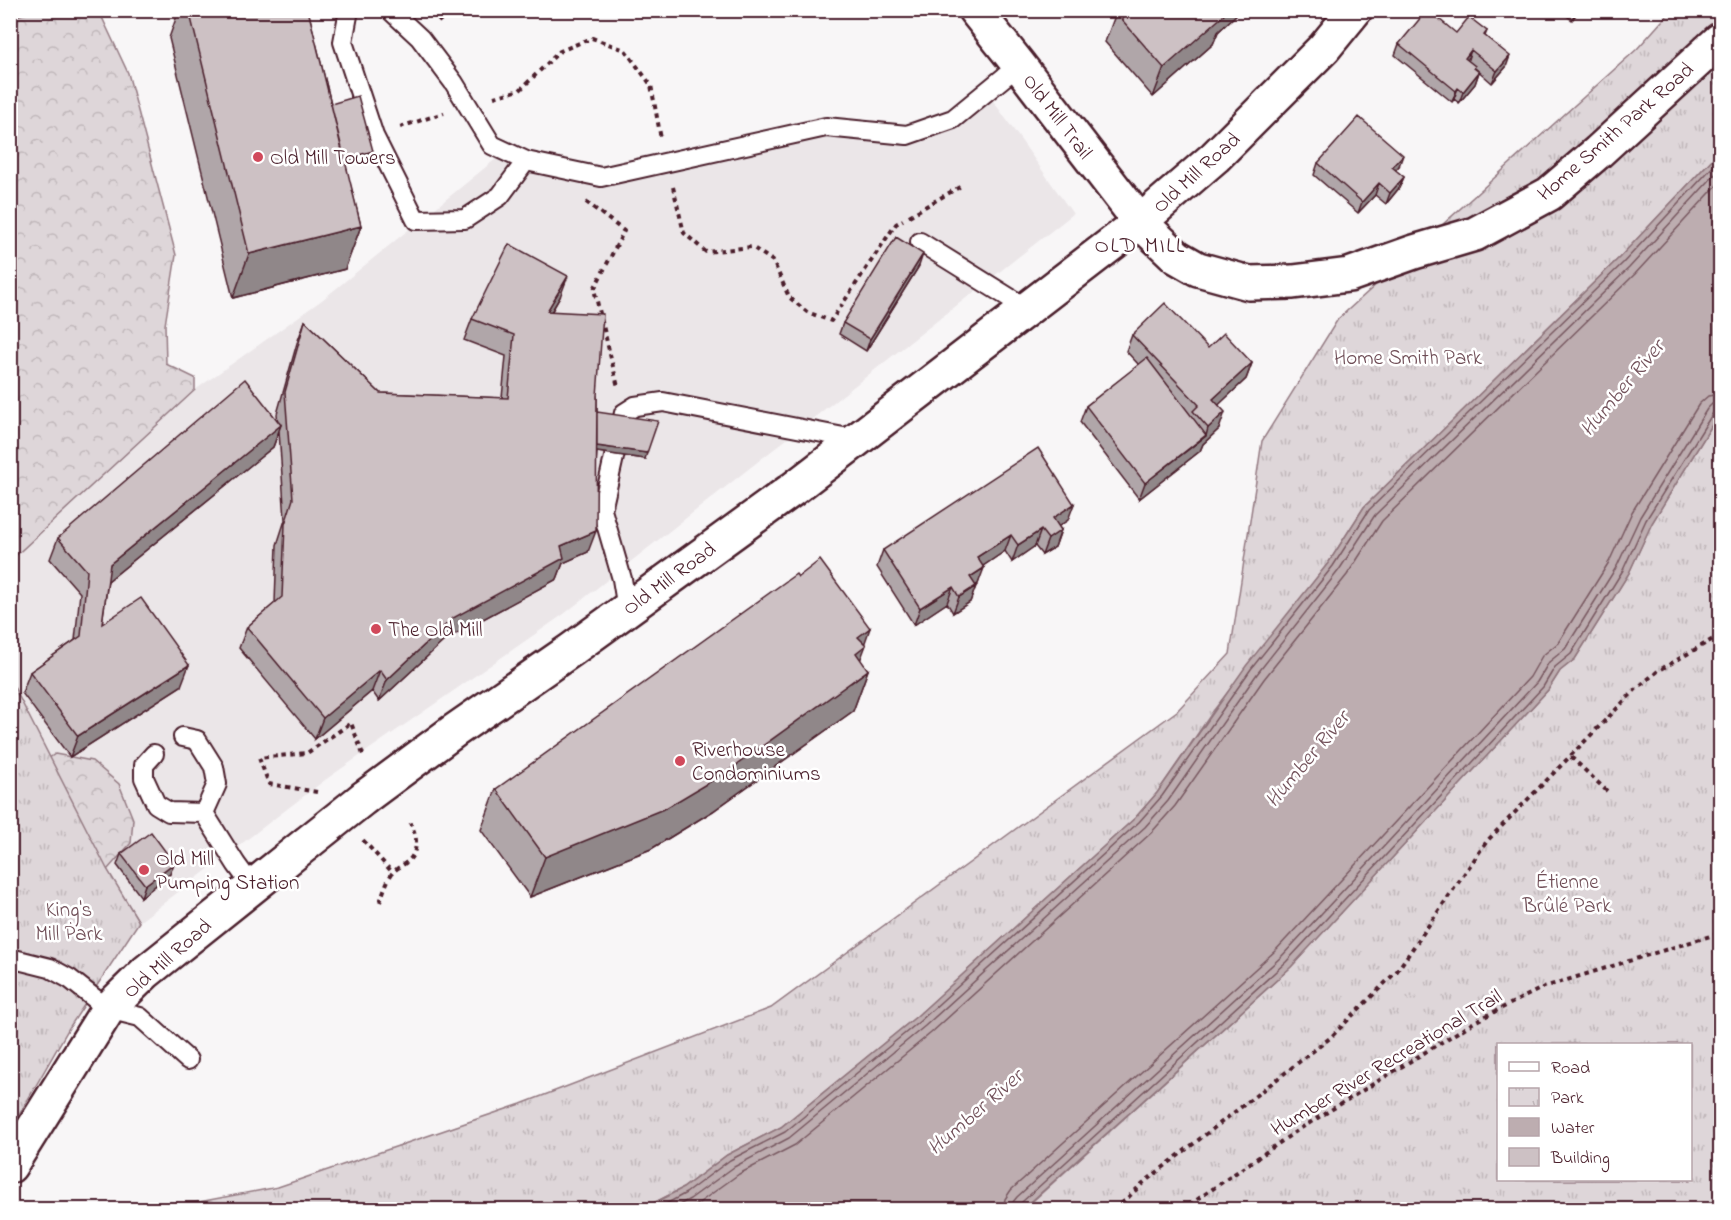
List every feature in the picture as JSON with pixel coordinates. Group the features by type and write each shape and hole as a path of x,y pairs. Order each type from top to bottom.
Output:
{"street":[{"name":"Old Mill Trail","path":"975,10 1140,222"},
{"name":"Old Mill Road","path":"10,1166 108,1009 146,972 365,797 859,440 1026,308 1140,222 1215,157 1324,48 1355,10"},
{"name":"Home Smith Park Road","path":"1140,222 1177,257 1198,269 1249,283 1293,282 1349,275 1475,234 1549,194 1720,40"}],"lane":[{"path":"349,10 342,42 374,136 416,220 465,219 500,196 526,161"},
{"path":"390,10 420,38 492,145 526,161 601,177 826,127 907,135 953,119 1019,64"},
{"path":"920,242 1026,308"},
{"path":"627,609 622,579 602,510 624,412 635,406 663,402 859,440"},
{"path":"183,737 198,740 214,767 217,784 204,813"},
{"path":"154,754 144,765 144,778 156,804 169,812 204,813"},
{"path":"204,813 252,886"},
{"path":"10,958 50,968 70,979 108,1009 140,1017 188,1060"}],"path":[{"path":"374,136 520,90 560,51 592,38 625,50 651,85 666,162 684,233 706,252 753,247 773,261 789,297 807,312 831,321 896,224 963,185"},
{"path":"568,170 569,189 624,231 594,289 624,412"},
{"path":"1115,1209 1143,1183 1330,1038 1396,971 1487,841 1637,688 1658,671 1720,635"},
{"path":"321,792 269,783 259,758 307,753 351,723 365,760"},
{"path":"1571,757 1608,792"},
{"path":"380,902 392,872 410,859 414,850 417,842 415,831 410,823"},
{"path":"359,835 392,872"},
{"name":"Humber River Recreational Trail","path":"1182,1209 1298,1130 1476,1021 1544,987 1720,933"}],"shaded area":[{"path":"982,85 1073,214 564,614 325,780 139,922 107,870 11,681 11,560 195,390 322,300 497,158 641,167 807,130 931,127"}],"green space":[{"path":"37,11 99,11 128,73 176,255 165,325 166,364 195,378 195,390 11,560 11,17"},
{"name":"Home Smith Park","path":"1671,11 1720,11 1720,151 1619,258 1364,507 1329,562 1214,710 1157,793 1135,818 917,1016 781,1127 727,1155 683,1188 642,1209 157,1210 278,1187 521,1104 771,1008 1177,711 1230,654 1262,441 1338,319 1637,49"},
{"name":"Étienne Brûlé Park","path":"1720,412 1720,1209 1023,1210 1291,967 1548,690 1560,671 1575,659 1629,573 1652,523"},
{"name":"King's Mill Park","path":"11,681 107,869 139,922 69,1028 11,1129"},
{"path":"55,754 92,761 119,784 133,819 131,843 107,870 139,922 10,758 29,772"}],"water":[{"name":"Humber River","path":"1720,151 1720,412 1652,523 1629,573 1575,659 1560,671 1548,690 1291,967 1023,1209 642,1209 683,1188 727,1155 781,1127 917,1016 1135,818 1157,793 1246,666 1329,562 1364,507 1619,258"}],"building":[{"name":"Old Mill Towers","path":"189,10 308,10 361,226 249,254"},
{"path":"1119,10 1220,10 1224,15 1164,68 1116,13"},
{"path":"1427,10 1456,33 1469,17 1487,31 1484,35 1510,56 1497,71 1471,50 1465,58 1479,72 1463,92 1458,88 1456,91 1399,44"},
{"path":"358,96 373,151 344,159 331,104"},
{"path":"1359,117 1403,155 1392,167 1404,177 1390,193 1379,183 1362,202 1318,163"},
{"path":"896,237 923,254 870,339 843,323"},
{"path":"509,244 568,276 547,311 603,314 597,396 596,531 561,546 564,558 453,618 387,680 380,670 323,718 247,627 282,597 285,524 293,499 285,392 305,321 380,393 508,398 514,335 472,319"},
{"path":"1165,303 1208,348 1224,333 1252,363 1213,399 1225,412 1208,428 1193,411 1199,405 1132,335"},
{"path":"1147,358 1206,435 1145,483 1086,406"},
{"path":"245,379 281,425 110,564 102,624 141,598 189,665 78,736 30,672 81,636 87,571 58,538"},
{"path":"597,412 658,421 647,453 597,446"},
{"path":"1038,448 1074,504 1053,518 1061,530 1048,539 1041,530 1018,545 1011,535 977,557 984,568 970,577 976,586 959,597 953,587 920,608 883,550"},
{"name":"Riverhouse Condominiums","path":"820,560 870,628 858,637 866,645 856,653 868,670 728,771 666,808 545,857 496,789 796,574 798,577"},
{"name":"Old Mill Pumping Station","path":"151,832 174,863 145,885 121,854"}],"place":[{"name":"Old Mill Towers","path":"258,157"},
{"name":"The Old Mill","path":"376,629"},
{"name":"Riverhouse Condominiums","path":"680,761"},
{"name":"Old Mill Pumping Station","path":"144,870"}],"district":[{"name":"OLD MILL","path":"1140,244"}]}
